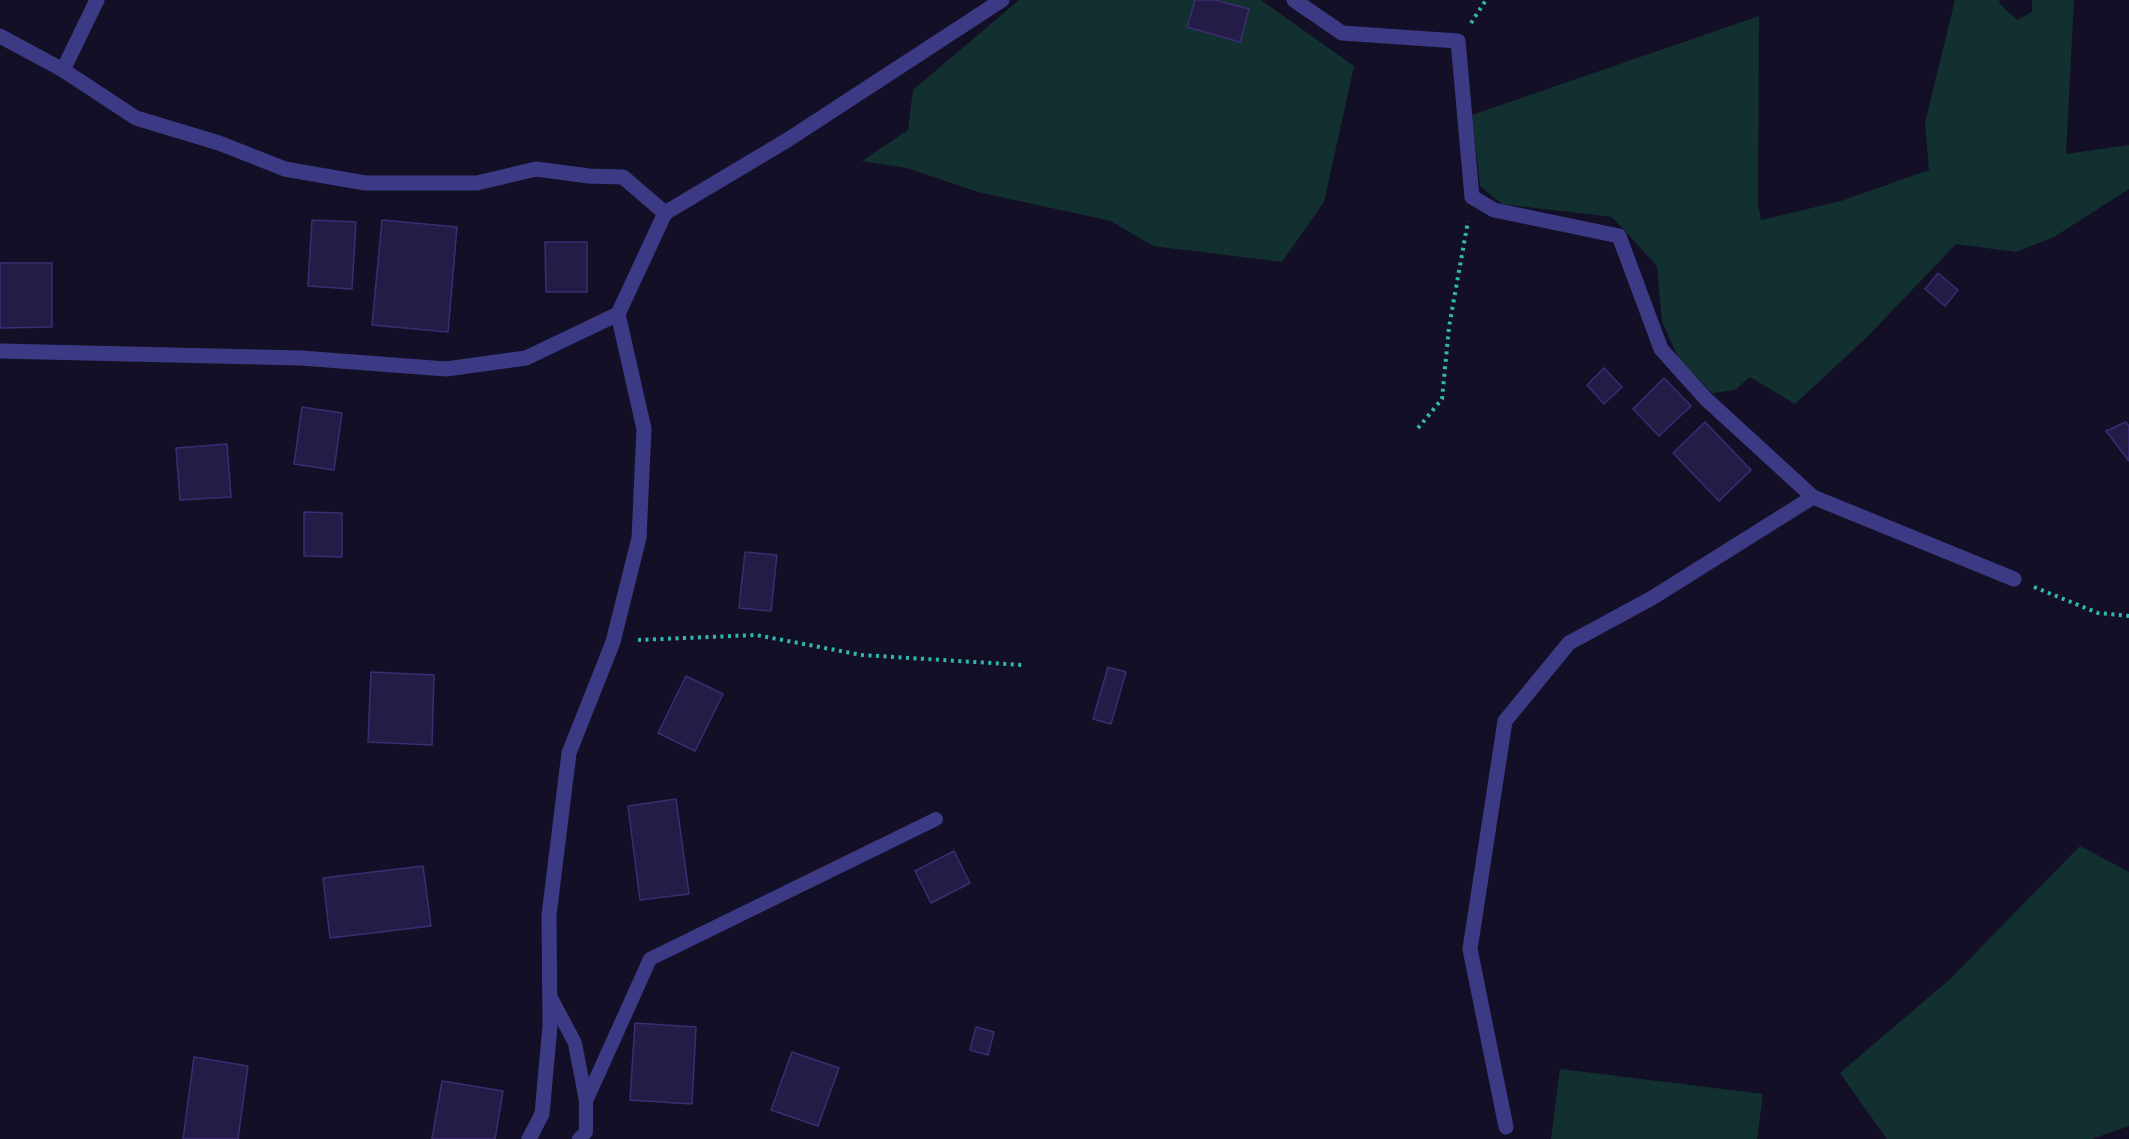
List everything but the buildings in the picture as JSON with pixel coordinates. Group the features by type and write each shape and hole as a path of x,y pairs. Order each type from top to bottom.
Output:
{"street":[{"path":"63,70 98,0"},
{"path":"529,1139 542,1114 550,996 549,915 568,753 613,642 639,538 644,429 618,314 665,213 789,139 1002,0"},
{"path":"1294,0 1342,33 1458,41 1472,197 1494,210 1619,236 1661,349 1706,399 1813,497 2014,579"},
{"path":"0,36 63,70 136,118 219,143 285,169 365,183 477,183 536,169 589,176 623,177 665,213"},
{"path":"0,351 301,358 446,369 526,358 618,314"},
{"path":"1506,1127 1470,949 1505,721 1569,643 1652,598 1813,497"}],"lane":[{"path":"586,1101 650,958 936,819"},
{"path":"550,996 575,1042 586,1101 586,1132 579,1139"}],"path":[{"path":"1418,428 1442,399 1449,327 1472,197"},
{"path":"2014,579 2098,613 2129,616"},
{"path":"613,642 756,635 862,655 1023,665"}],"green space":[{"path":"1019,0 1261,0 1354,66 1324,202 1282,262 1153,246 1111,221 978,192 907,168 862,161 908,130 913,90"},
{"path":"1955,0 1999,0 2000,4 2017,20 2032,12 2032,0 2074,0 2066,154 2129,145 2129,189 2054,237 2016,252 1956,244 1867,337 1795,404 1750,377 1735,390 1712,393 1679,359 1662,322 1657,266 1612,217 1502,204 1480,186 1472,115 1759,16 1758,205 1761,220 1841,201 1929,170 1925,123"},
{"path":"2080,846 2129,872 2129,1126 2092,1139 1887,1139 1840,1073 1950,979"},
{"path":"1560,1069 1763,1094 1757,1139 1551,1139"}]}
